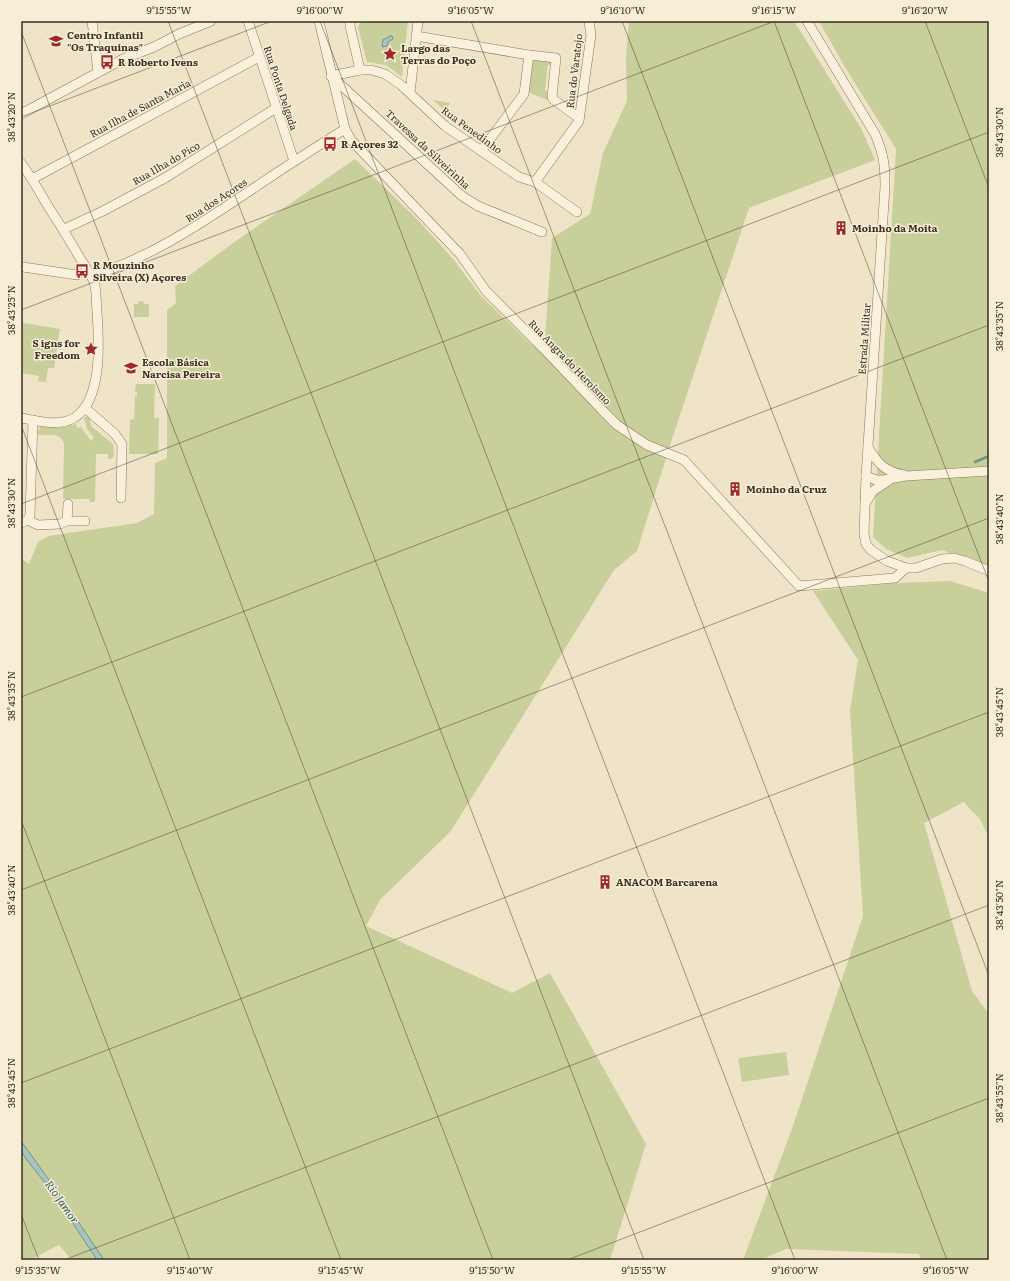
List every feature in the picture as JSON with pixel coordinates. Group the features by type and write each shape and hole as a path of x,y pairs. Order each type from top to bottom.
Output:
{"street":[{"path":"92,21 98,72"},
{"path":"21,114 122,59 154,47 179,34 211,21"},
{"name":"Rua Ponta Delgada","path":"248,21 294,161"},
{"name":"Rua Angra do Heroísmo","path":"319,21 331,76 345,129 359,149 460,254 486,292 543,348 617,425 647,444 684,460 799,586 895,578 906,568"},
{"path":"350,21 360,70"},
{"path":"410,93 418,21"},
{"name":"Rua do Varatojo","path":"535,182 579,120 591,35 588,21"},
{"name":"Estrada Militar","path":"807,21 875,134 882,150 885,164 885,187 866,476 864,534 866,544 871,550 887,561 906,568 916,568 942,559 954,558 989,571"},
{"path":"416,36 529,55 556,58 552,97 579,118"},
{"path":"481,151 524,94 529,55"},
{"name":"Rua Ilha de Santa Maria","path":"32,179 259,57"},
{"name":"Rua Penedinho","path":"331,76 360,70 371,70 385,74 410,93 445,126 520,177 535,182 577,212"},
{"name":"Travessa da Silveirinha","path":"331,76 462,196 478,206 542,232"},
{"name":"Rua Ilha do Pico","path":"64,229 104,211 165,178 276,108"},
{"name":"Rua dos Açores","path":"91,276 134,260 160,248 200,224 345,129"},
{"path":"21,163 52,213 64,229 91,276 96,290 98,347 93,391 85,408 75,417 64,422 50,423 21,418"},
{"path":"22,266 77,275"},
{"path":"85,408 121,441 123,454 121,498"},
{"path":"33,420 31,508 30,515 24,521 38,525 60,524 67,521 85,521"},
{"path":"868,447 882,466 892,476"},
{"path":"866,476 876,480 892,476 989,471"},
{"path":"865,505 873,491 892,476"},
{"path":"67,521 68,504"}],"green space":[{"path":"369,21 408,21 402,77 386,65 367,62 358,27 361,22 363,23"},
{"path":"629,21 794,21 862,130 875,160 749,208 673,436 637,551 614,570 451,831 380,900 366,926 512,993 550,973 646,1144 610,1260 72,1260 59,1245 30,1260 21,1260 21,558 29,564 38,542 48,536 137,523 154,514 155,463 167,458 167,310 176,303 175,286 233,243 355,159 417,219 453,259 481,296 532,345 545,339 552,238 590,214 603,153 627,101 626,57"},
{"path":"819,21 989,21 989,569 942,550 907,558 886,549 873,537 896,149 843,64"},
{"path":"533,59 551,60 552,67 548,64 545,89 549,95 550,101 528,92"},
{"path":"433,100 450,103 445,111"},
{"path":"139,301 143,301 144,304 149,304 149,317 134,317 134,304 138,304"},
{"path":"21,321 24,323 60,329 54,368 48,368 46,382 38,381 39,376 21,373"},
{"path":"136,384 155,384 154,418 159,418 158,454 129,454 130,420 134,419 135,396 137,396 137,392 135,392"},
{"path":"84,417 90,418 91,426 113,444 114,456 111,459 108,459 108,454 96,454 95,502 90,502 89,499 63,499 64,444 57,436 39,435 38,433 40,427 64,427 76,424 77,428 81,427 91,441 94,438 87,429"},
{"path":"950,581 989,593 989,838 980,819 964,802 924,823 972,991 989,1014 989,1260 921,1260 919,1254 786,1249 761,1260 743,1260 794,1123 863,916 850,710 858,660 813,591 895,583"},
{"path":"786,1052 789,1075 742,1082 738,1058"}],"water":[{"path":"392,36 393,39 388,42 387,46 383,47 383,40"},
{"name":"Rio Jamor","path":"21,1141 104,1260 97,1260 53,1193 27,1160 21,1151"}],"waterway":[{"path":"975,462 989,456"}],"place":[{"name":"Centro Infantil \"Os Traquinas\"","path":"56,41"},
{"name":"Largo das Terras do Poço","path":"390,54"},
{"name":"R Roberto Ivens","path":"107,62"},
{"name":"R Açores 32","path":"330,144"},
{"name":"Moinho da Moita","path":"841,228"},
{"name":"R Mouzinho Silveira (X) Açores","path":"82,271"},
{"name":"S igns for Freedom","path":"91,349"},
{"name":"Escola Básica Narcisa Pereira","path":"131,368"},
{"name":"Moinho da Cruz","path":"735,489"},
{"name":"ANACOM Barcarena","path":"605,882"}]}
